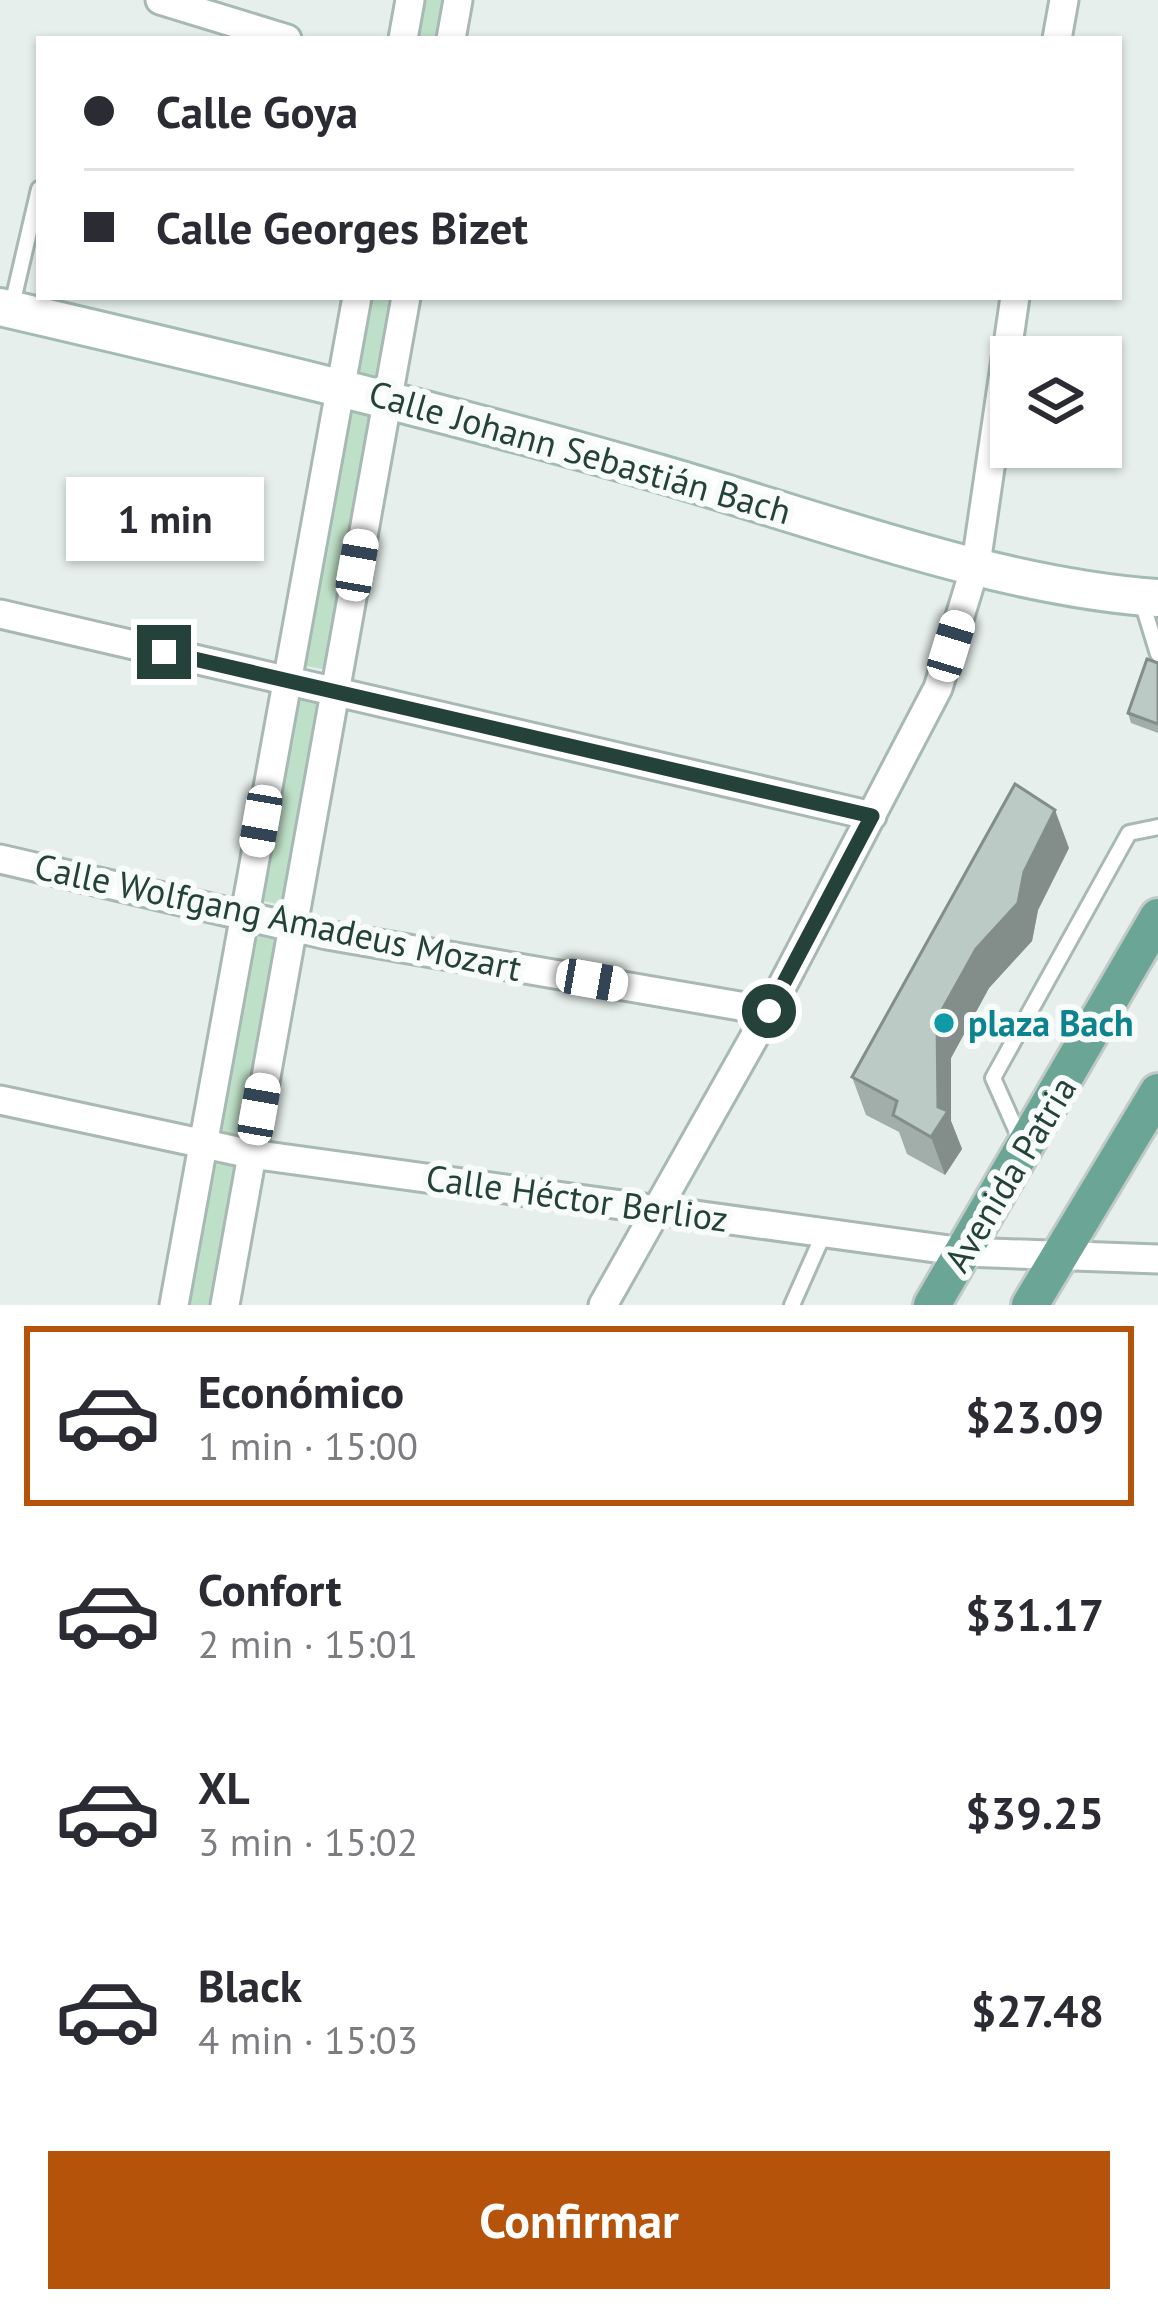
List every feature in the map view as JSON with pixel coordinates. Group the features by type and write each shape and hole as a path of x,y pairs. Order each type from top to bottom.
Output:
{"main road":[{"name":"Avenida Patria","path":"932,1305 1158,916"},
{"path":"1030,1305 1158,1092"}],"street":[{"path":"160,0 277,36"},
{"path":"404,36 410,0"},
{"path":"452,36 458,0"},
{"path":"1058,36 1064,0"},
{"path":"174,1305 355,300"},
{"path":"224,1305 405,300"},
{"path":"603,1305 769,1011 938,688 976,564 1015,300"},
{"name":"Calle Johann Sebastián Bach","path":"5,308 388,397 976,564 1150,598"},
{"path":"0,614 872,816"},
{"name":"Calle Wolfgang Amadeus Mozart","path":"0,859 292,927 769,1011"},
{"name":"Calle Héctor Berlioz","path":"0,1100 250,1154 964,1252 1158,1259"}],"lane":[{"path":"5,308 36,200"},
{"path":"1150,598 1158,654"},
{"path":"1024,1150 993,1078 1129,833 1158,826"},
{"path":"792,1305 825,1232"}],"green space":[{"path":"423,0 448,0 442,36 417,36"},
{"path":"371,300 393,300 379,376 358,372"},
{"path":"350,401 374,405 329,670 305,666"},
{"path":"297,692 324,696 289,906 262,901"},
{"path":"258,934 277,938 238,1135 219,1131"},
{"path":"210,1164 239,1165 213,1305 185,1305"}],"building":[{"path":"1147,659 1158,663 1158,724 1128,713"},
{"path":"1015,784 1055,810 1024,872 1018,903 976,949 937,1019 938,1107 948,1111 931,1137 893,1115 897,1101 852,1077"}],"place":[{"name":"plaza Bach","path":"944,1023"}],"route":[{"path":"164,652 872,816 769,1011"}]}
